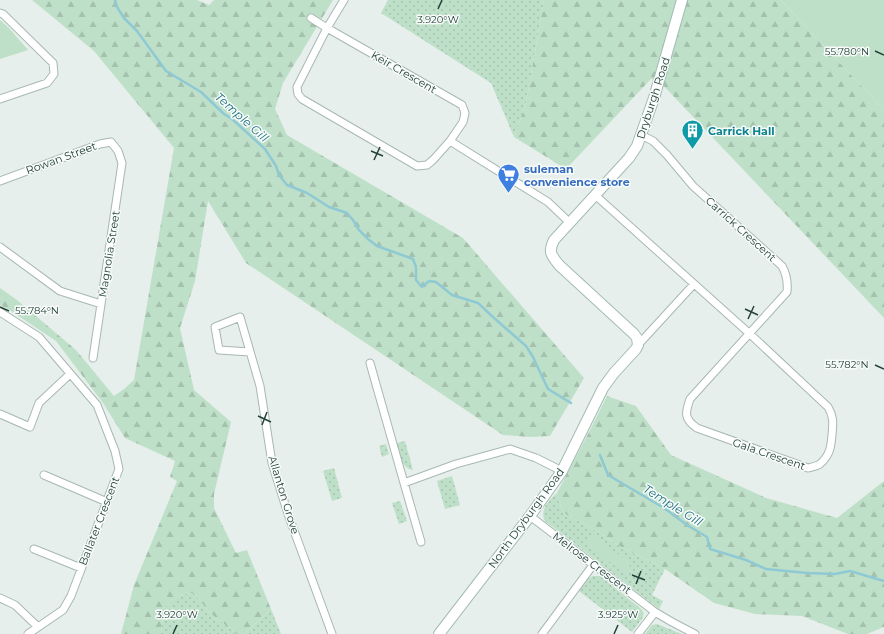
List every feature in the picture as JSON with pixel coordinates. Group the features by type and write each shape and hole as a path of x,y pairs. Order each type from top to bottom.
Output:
{"street":[{"path":"344,0 297,87 298,94 302,99 416,166 427,165 450,141 548,202 570,223"},
{"name":"Dryburgh Road","path":"638,344 637,338 634,334 559,265 552,257 550,248 554,240 629,158 637,146 654,98 682,0"},
{"path":"0,13 3,14 53,63 54,74 47,83 0,99"},
{"name":"Keir Crescent","path":"311,18 462,105 465,113 463,122 450,141"},
{"name":"Carrick Crescent","path":"641,135 653,141 693,186 782,266 786,273 788,284 787,292 750,334"},
{"name":"Rowan Street","path":"0,181 100,144 111,142 118,151"},
{"name":"Magnolia Street","path":"93,358 122,162 118,151"},
{"name":"Gala Crescent","path":"595,195 750,334 828,407 834,422 831,448 827,456 818,465 808,468 697,428 690,424 686,416 690,399 750,334"},
{"path":"0,247 60,291 101,304"},
{"name":"North Dryburgh Road","path":"439,634 530,516 562,471 603,388 636,349 638,344 694,284"},
{"name":"Ballater Crescent","path":"0,312 39,337 97,405 115,451 119,469 71,596 63,610 28,634"},
{"name":"Allanton Grove","path":"250,352 218,350 215,327 240,317 260,386 272,463 288,515 332,634"},
{"path":"370,363 421,542"},
{"path":"0,414 30,427 39,403 70,374"},
{"path":"404,483 456,464 510,449 536,458 562,471"},
{"path":"44,475 106,502"},
{"name":"Melrose Crescent","path":"530,516 655,612 695,634"},
{"path":"34,548 81,568"},
{"path":"542,634 593,565"},
{"path":"0,598 15,605 38,627"},
{"path":"638,634 655,612"}],"green space":[{"path":"32,0 197,0 209,5 214,0 333,0 283,83 275,109 287,135 463,238 584,378 550,436 530,437 503,435 246,263 208,201 195,281 180,328 194,390 231,422 214,494 214,508 236,553 247,550 271,609 244,634 237,634 210,613 194,593 178,595 162,610 161,634 121,634 134,585 177,481 170,477 175,461 125,438 103,403 56,341 0,305 0,288 17,300 76,350 114,396 124,389 134,380 174,148 94,51"},
{"path":"388,0 544,0 526,103 514,137 491,83 381,13"},
{"path":"544,0 781,0 884,110 884,318 659,81 651,79 566,169 514,137 526,103"},
{"path":"781,0 884,0 884,110"},
{"path":"0,20 9,28 28,50 0,59"},
{"path":"607,396 636,406 671,455 766,498 837,518 884,481 884,627 867,634 848,634 802,616 755,614 714,603 665,569 623,548 583,523 567,515 562,509 557,493"},
{"path":"405,441 413,470 405,466 400,455 397,443"},
{"path":"386,444 389,454 382,457 379,446"},
{"path":"334,468 342,498 332,501 323,471"},
{"path":"452,476 460,505 445,509 437,481"},
{"path":"557,493 562,509 567,515 583,523 623,548 665,569 652,595 663,601 659,609 545,521 543,517 544,509 548,502"},
{"path":"400,501 407,521 399,524 392,503"},
{"path":"592,534 631,564 625,574 586,543"},
{"path":"593,576 600,576 640,608 644,613 642,619 632,632 579,591 589,578"},
{"path":"194,593 210,613 237,634 161,634 162,610 178,595"},
{"path":"271,609 281,634 244,634"},
{"path":"657,624 682,634 645,634 652,625"}],"waterway":[{"name":"Temple Gill","path":"115,0 117,7 124,18 137,31 166,71 201,92 265,149 276,166 279,175 287,185 307,193 329,207 347,213 359,230 377,246 413,259 416,267 416,280 422,287 429,281 436,282 452,295 478,303 526,346 533,357 548,389 571,403"},
{"name":"Temple Gill","path":"600,455 608,475 664,508 687,525 707,537 710,549 746,560 766,569 835,574 850,571 884,581"}],"place":[{"name":"Carrick Hall","path":"692,150"},
{"name":"suleman convenience store","path":"509,194"}]}
